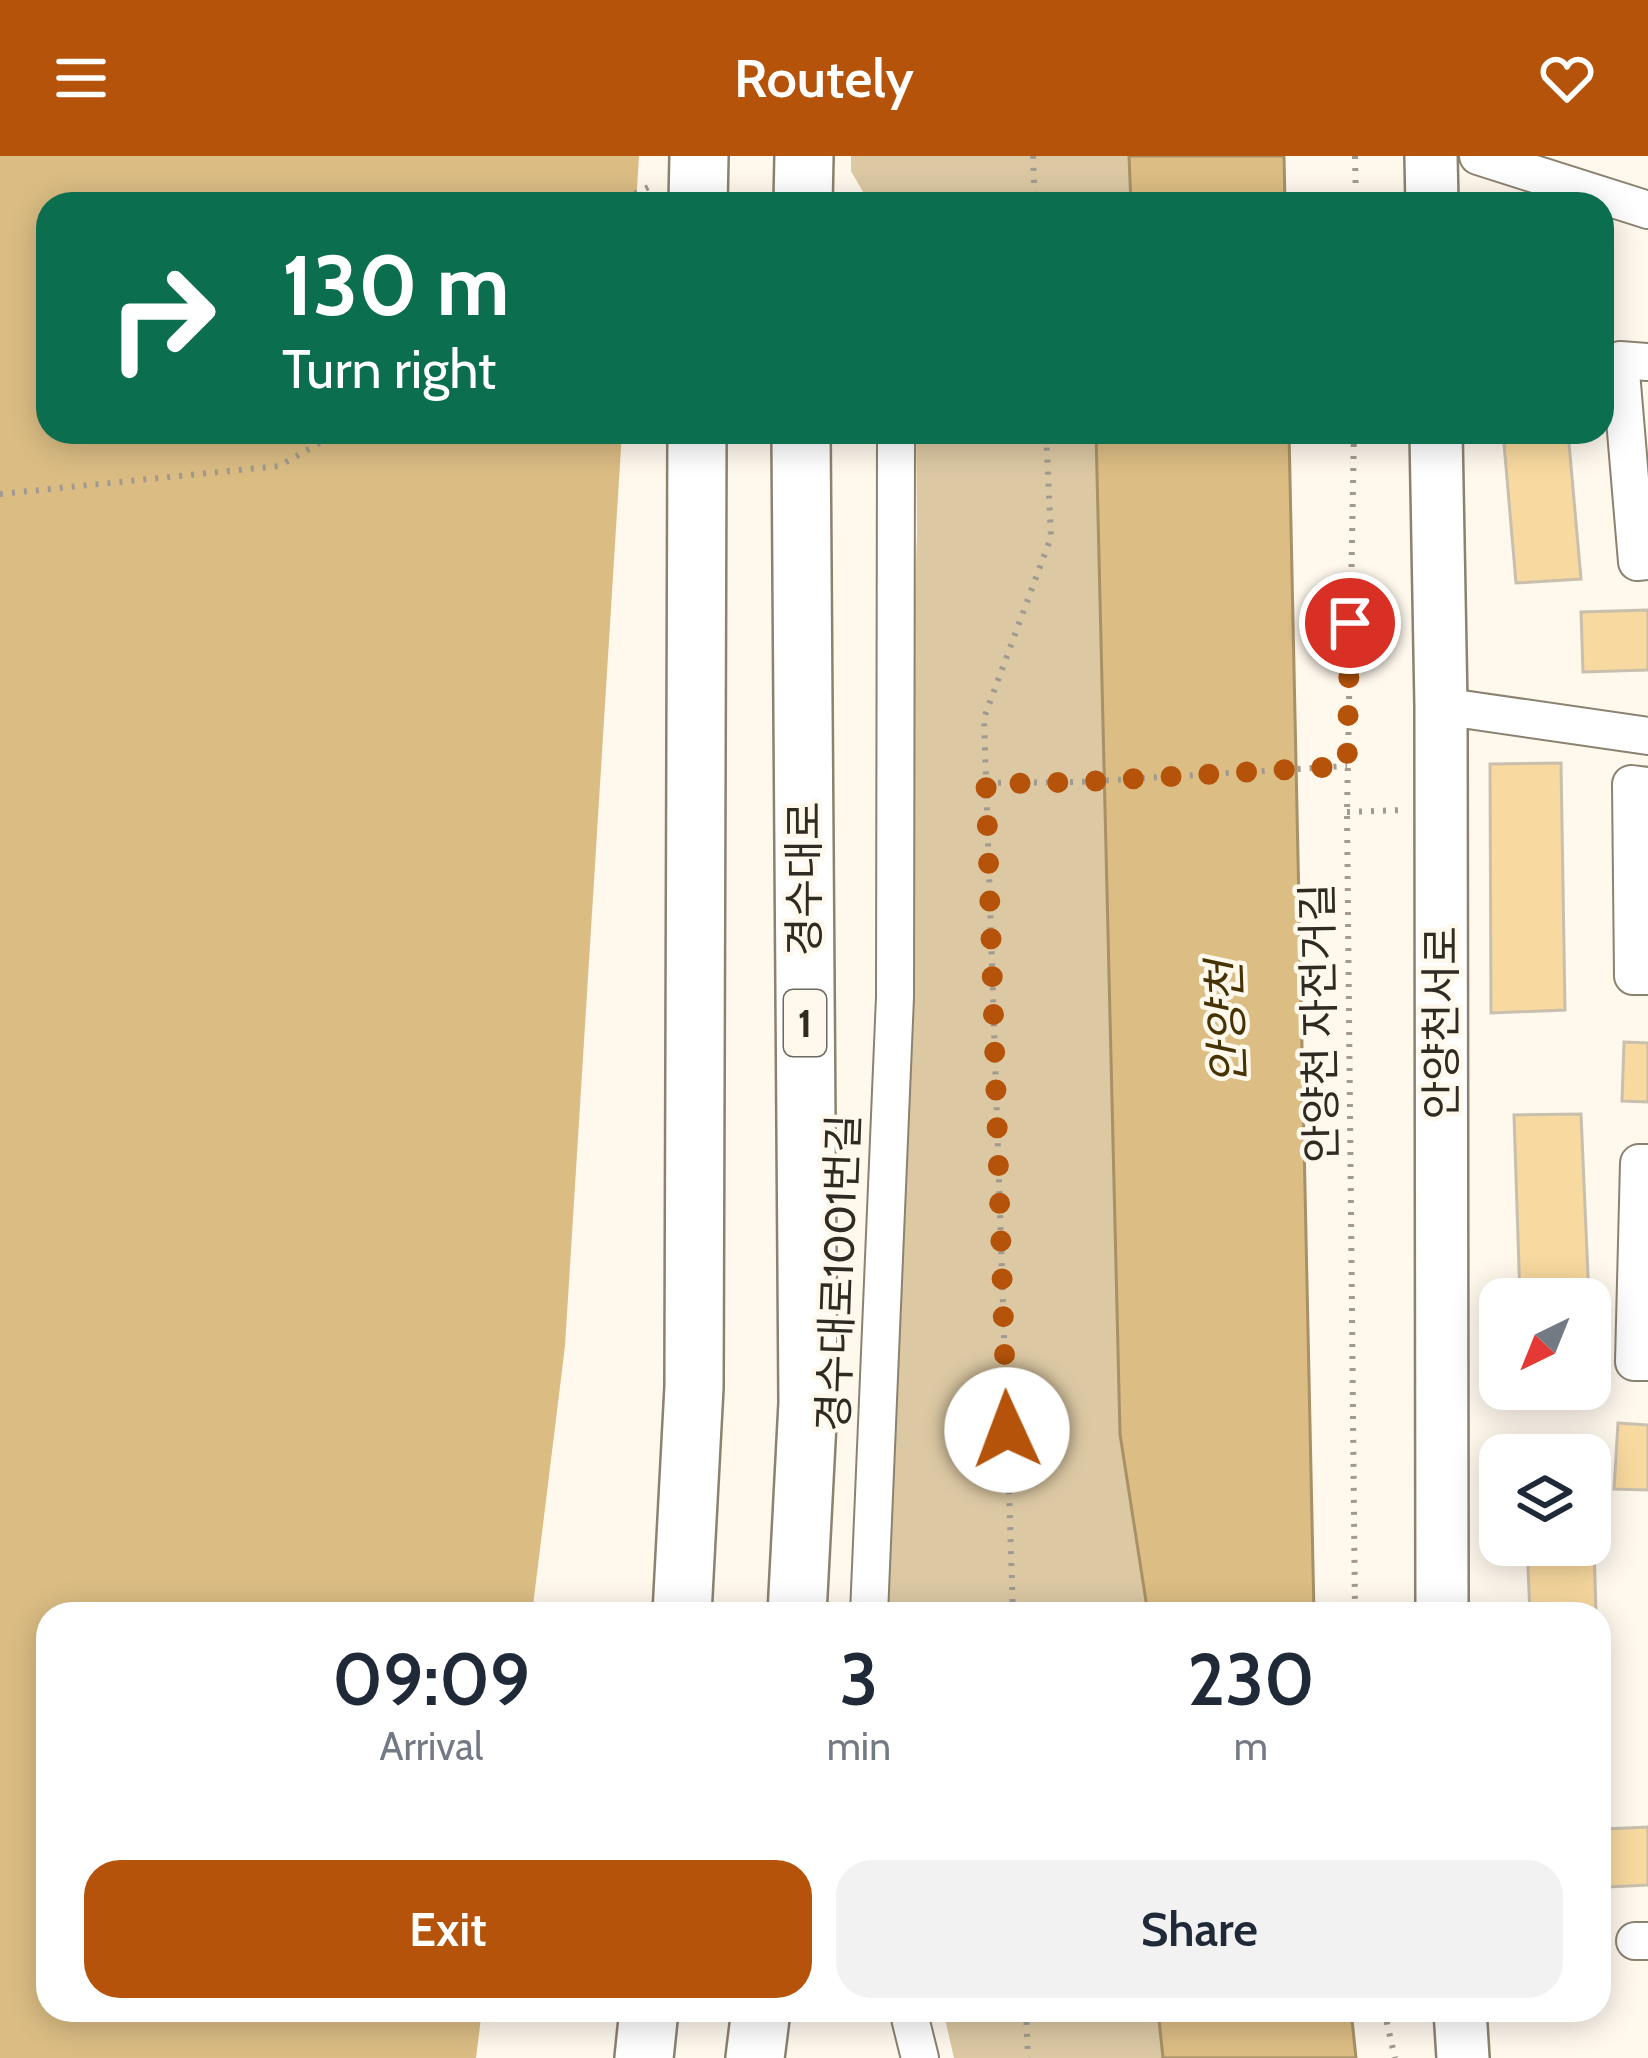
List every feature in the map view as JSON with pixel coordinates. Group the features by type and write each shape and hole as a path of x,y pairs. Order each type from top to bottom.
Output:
{"main road":[{"path":"698,156 698,192"},
{"path":"804,192 807,156"},
{"path":"683,1602 694,1387 698,444"},
{"name":"경수대로","path":"798,1602 808,1403 801,444"},
{"path":"644,2058 648,2022"},
{"path":"754,2058 759,2022"}],"street":[{"path":"807,156 826,192"},
{"path":"1431,156 1432,192"},
{"path":"1478,156 1591,192"},
{"path":"1614,199 1648,210"},
{"path":"1648,362 1620,360 1637,562 1648,561"},
{"name":"경수대로1001번길","path":"869,1602 895,998 896,444"},
{"name":"안양천서로","path":"1436,444 1442,1602"},
{"path":"1441,706 1648,736"},
{"path":"1648,786 1631,784 1633,976 1648,976"},
{"path":"1648,1162 1639,1162 1642,1282 1634,1362 1648,1362"},
{"path":"911,2022 920,2058"},
{"path":"1461,2022 1463,2058"}],"path":[{"path":"1033,156 1034,192"},
{"path":"1355,156 1355,192"},
{"path":"0,494 279,466 318,444"},
{"path":"1013,1602 984,718 1051,537 1047,444"},
{"name":"안양천 자전거길","path":"1354,444 1347,812 1355,1602"},
{"path":"986,784 1347,766"},
{"path":"1347,812 1441,809"},
{"path":"1026,2022 1028,2058"},
{"path":"1387,2022 1395,2058"}],"shaded area":[{"path":"0,156 639,156 637,192 36,192 36,444 621,444 565,1346 533,1602 36,1602 36,2022 480,2022 476,2058 0,2058"},
{"path":"851,156 1129,156 1130,192 863,192 851,171"},
{"path":"916,444 1096,444 1120,1434 1146,1602 886,1602"},
{"path":"946,2022 1159,2022 1163,2058 954,2058"}],"water":[{"path":"1129,156 1284,156 1285,192 1130,192"},
{"name":"안양천","path":"1096,444 1289,444 1314,1602 1146,1602 1120,1434"},
{"path":"1159,2022 1352,2022 1356,2058 1163,2058"}],"building":[{"path":"1504,444 1569,444 1581,579 1516,583"},
{"path":"1648,610 1648,670 1583,672 1581,612"},
{"path":"1561,763 1565,1010 1491,1013 1490,764"},
{"path":"1624,1042 1648,1043 1648,1102 1622,1101"},
{"path":"1581,1114 1588,1278 1519,1278 1514,1115"},
{"path":"1618,1423 1648,1425 1648,1490 1614,1489"},
{"path":"1528,1566 1595,1566 1596,1602 1529,1602"},
{"path":"1648,1827 1648,1885 1611,1887 1611,1829"}],"route":[{"path":"1007,1430 986,784 1347,766 1350,623"}]}
